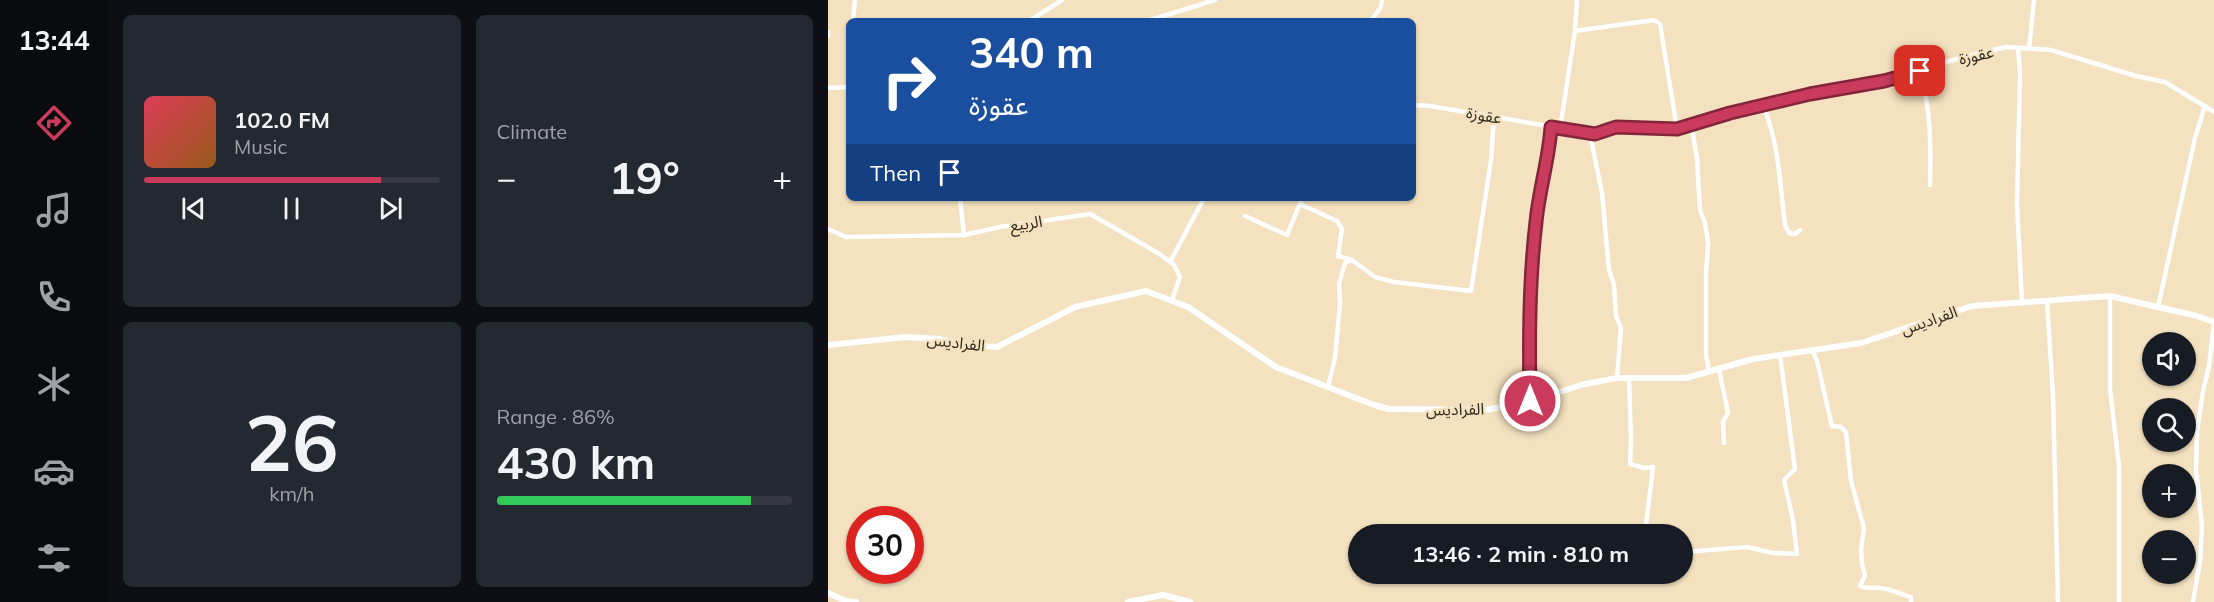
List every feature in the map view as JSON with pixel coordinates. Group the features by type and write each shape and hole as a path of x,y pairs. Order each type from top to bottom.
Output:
{"street":[{"path":"853,18 855,0"},
{"path":"1034,18 1062,0"},
{"path":"1196,0 1196,7"},
{"path":"1165,18 1215,0"},
{"path":"1373,18 1383,0"},
{"path":"1560,129 1575,31 1577,0"},
{"path":"2029,49 2034,0"},
{"path":"1575,31 1657,21 1660,24 1677,129"},
{"name":"عقوزة","path":"1416,105 1430,105 1595,134 1616,127 1677,129 1810,94 1884,81 1960,57 2006,47 2051,50 2136,76 2165,82 2214,112"},
{"path":"2018,48 2020,74 2017,204 2022,302"},
{"path":"1920,71 1930,116 1932,144 1930,185"},
{"path":"828,88 846,87"},
{"path":"1763,105 1779,169 1785,225 1789,233 1795,234 1800,230"},
{"path":"2158,307 2195,138 2205,106"},
{"path":"1300,204 1337,221 1342,229 1338,256 1352,260 1375,276 1394,282 1471,291 1491,160 1494,117"},
{"path":"1691,124 1697,158 1700,210 1706,223 1708,243 1706,355 1709,371"},
{"path":"1530,401 1531,270 1536,221 1549,154 1551,127"},
{"path":"1595,134 1591,139 1602,193 1616,316 1621,328 1617,378"},
{"path":"960,201 964,235"},
{"path":"1172,300 1180,277 1170,262 1202,201"},
{"path":"1245,216 1287,235 1301,201"},
{"name":"الربيع","path":"828,229 846,237 964,235 1000,227 1090,214 1170,262"},
{"path":"1328,387 1335,358 1340,303 1339,284 1345,263 1352,260"},
{"name":"الفراديس","path":"828,345 906,337 997,347 1076,308 1146,291 1188,307 1276,368 1389,409 1486,410 1617,378 1686,378 1753,359 1861,343 1972,306 2110,296 2214,322"},
{"path":"2110,296 2110,389 2120,476 2119,602"},
{"path":"2047,301 2050,366 2054,395 2058,602"},
{"path":"2193,602 2200,561 2202,526 2196,469 2197,432 2214,322"},
{"path":"1812,351 1832,426 1841,427 1846,432 1851,481 1864,528 1861,550 1865,575 1860,586 1866,589 1881,588 1899,593 1911,597 1911,602"},
{"path":"1693,551 1747,547 1773,553 1797,554 1793,520 1784,480 1795,469 1780,355"},
{"path":"1719,369 1728,413 1723,422 1724,443"},
{"path":"1629,378 1630,464 1644,468 1653,467 1646,524"},
{"path":"828,593 846,601 856,602"},
{"path":"1128,602 1163,595 1190,602"}],"route":[{"path":"1530,401 1531,270 1540,190 1549,154 1551,127 1595,134 1616,127 1677,129 1730,113 1810,94 1884,81 1920,71"}]}
